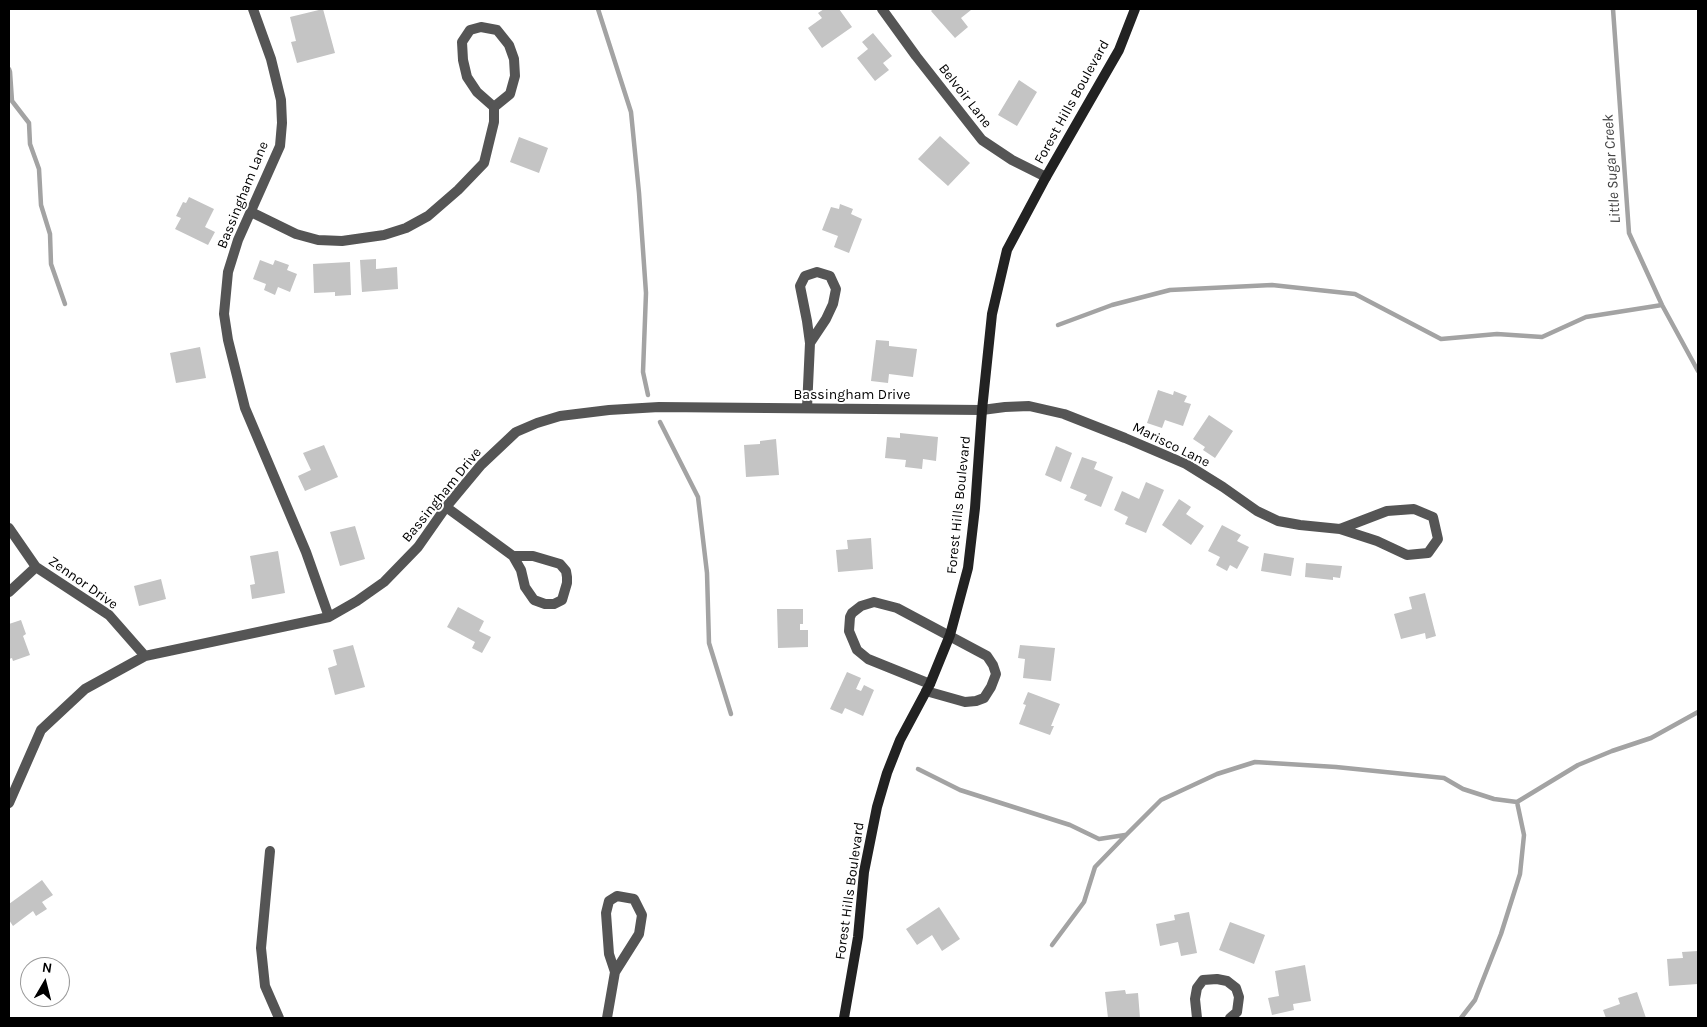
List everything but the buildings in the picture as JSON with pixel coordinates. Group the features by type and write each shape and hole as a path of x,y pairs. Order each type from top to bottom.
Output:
{"main road":[{"name":"Forest Hills Boulevard","path":"844,1018 856,946 864,872 877,807 887,773 900,740 928,687 950,635 968,568 992,314 1007,250 1046,177 1119,50 1135,9"}],"street":[{"name":"Bassingham Lane","path":"253,9 271,59 281,100 280,146 238,240 228,272 224,314 228,340 245,408 306,552 329,617"},
{"name":"Belvoir Lane","path":"882,9 982,140 1012,160 1046,177"},
{"path":"252,212 296,234 318,240 342,241 384,235 406,228 428,216 458,190 484,163 494,122 494,107 477,92 467,77 463,60 462,42 470,30 480,27 497,30 509,45 514,59 515,76 510,94 494,107"},
{"path":"807,408 810,343 800,286 805,276 817,272 830,276 836,289 833,304 826,319 810,343"},
{"name":"Marisco Lane","path":"982,410 1029,406 1064,414 1186,464 1258,512 1278,520 1300,525 1340,529 1377,541 1407,556 1428,553 1438,539 1433,517 1414,509 1387,511 1340,529"},
{"name":"Bassingham Drive","path":"9,803 41,730 85,689 145,656 329,617 384,582 418,547 446,507 481,465 516,432 537,423 552,418 609,410 659,407 982,410"},
{"path":"446,507 513,556 521,570 526,587 534,600 545,604 554,604 562,600 567,577 566,571 560,564 533,556 513,556"},
{"name":"Zennor Drive","path":"9,528 36,567 109,615 145,656"},
{"path":"9,592 36,567"},
{"path":"874,602 897,608 987,656 996,674 984,698 976,701 965,702 928,687 868,659 857,650 849,631 852,613 861,606 874,602"},
{"path":"270,850 262,948 265,986 279,1018"},
{"path":"607,1018 615,972 639,934 642,915 634,899 617,896 609,901 606,914 609,954 615,972"},
{"path":"1197,1018 1194,999 1197,988 1203,980 1217,979 1227,981 1238,992 1237,1012 1230,1018"}],"waterway":[{"path":"598,9 631,112 646,293 643,372 648,395"},
{"name":"Little Sugar Creek","path":"1613,9 1629,233 1662,305 1698,371"},
{"path":"9,69 12,101 29,123 30,144 39,169 41,205 50,234 51,264 65,304"},
{"path":"1058,325 1112,305 1170,290 1272,285 1355,294 1441,339 1497,334 1542,337 1586,317 1662,305"},
{"path":"660,422 698,497 707,573 709,643 731,714"},
{"path":"1052,945 1084,902 1095,867 1161,800 1217,774 1255,762 1336,767 1444,778 1463,789 1494,799 1517,802 1578,765 1651,738 1698,712"},
{"path":"918,769 960,790 1070,825 1099,839 1125,835"},
{"path":"1461,1018 1475,1000 1501,934 1520,874 1524,835 1517,802"}]}
